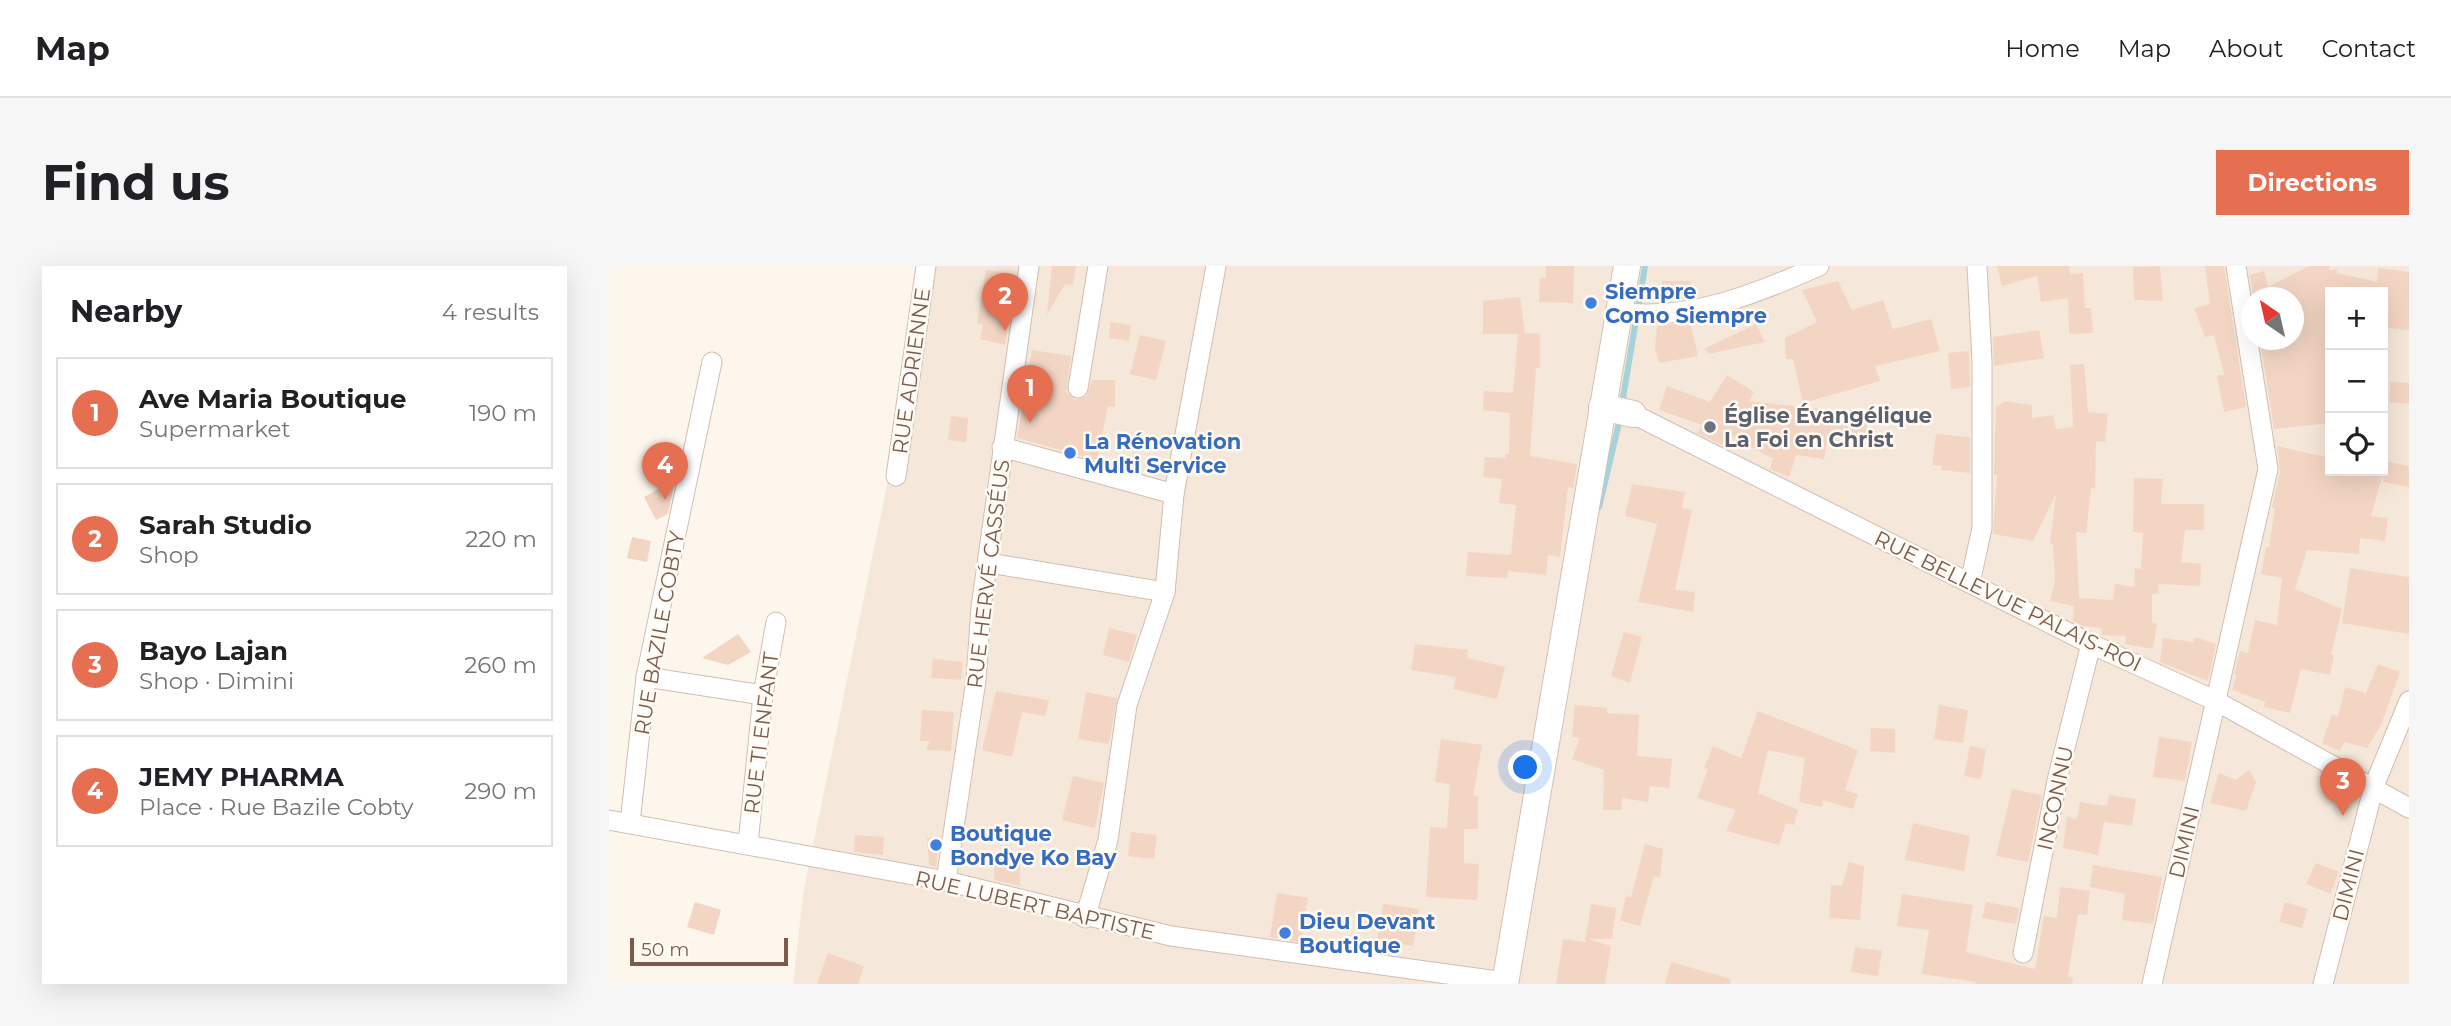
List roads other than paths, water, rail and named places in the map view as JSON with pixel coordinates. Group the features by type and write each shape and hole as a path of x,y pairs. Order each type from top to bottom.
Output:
{"street":[{"name":"RUE ADRIENNE","path":"896,476 926,266"},
{"name":"RUE HERVÉ CASSÉUS","path":"946,881 1002,447 1029,266"},
{"path":"1078,387 1098,266"},
{"path":"1085,918 1108,839 1128,705 1165,592 1174,494 1216,266"},
{"path":"1505,983 1632,313 1627,266"},
{"path":"1632,313 1717,306 1789,273 1819,266"},
{"path":"1970,583 1982,516 1982,361 1977,266"},
{"name":"DIMINI","path":"2152,984 2268,469 2236,266"},
{"name":"RUE BAZILE COBTY","path":"630,823 646,677 712,362"},
{"name":"RUE BELLEVUE PALAIS-ROI","path":"1615,410 2091,644 2216,701 2374,786 2409,808"},
{"path":"1002,447 1174,494"},
{"path":"989,563 1165,592"},
{"name":"RUE TI ENFANT","path":"748,844 763,695 776,622"},
{"name":"INCONNU","path":"2023,953 2059,776 2091,644"},
{"path":"646,677 763,695"},
{"name":"DIMINI","path":"2323,984 2374,786 2409,701"},
{"name":"RUE LUBERT BAPTISTE","path":"609,820 748,844 837,864 946,881 1085,918 1171,936 1505,983"}],"waterway":[{"path":"1622,404 1645,266"},
{"path":"1599,507 1620,419"}],"place":[{"name":"Siempre Como Siempre","path":"1591,303"},
{"name":"Sarah Studio","path":"1005,331"},
{"name":"Ave Maria Boutique","path":"1030,423"},
{"name":"Église Évangélique La Foi en Christ","path":"1710,427"},
{"name":"La Rénovation Multi Service","path":"1070,453"},
{"name":"JEMY PHARMA","path":"665,500"},
{"name":"Bayo Lajan","path":"2343,816"},
{"name":"Boutique Bondye Ko Bay","path":"936,845"},
{"name":"Dieu Devant Boutique","path":"1285,933"}]}
